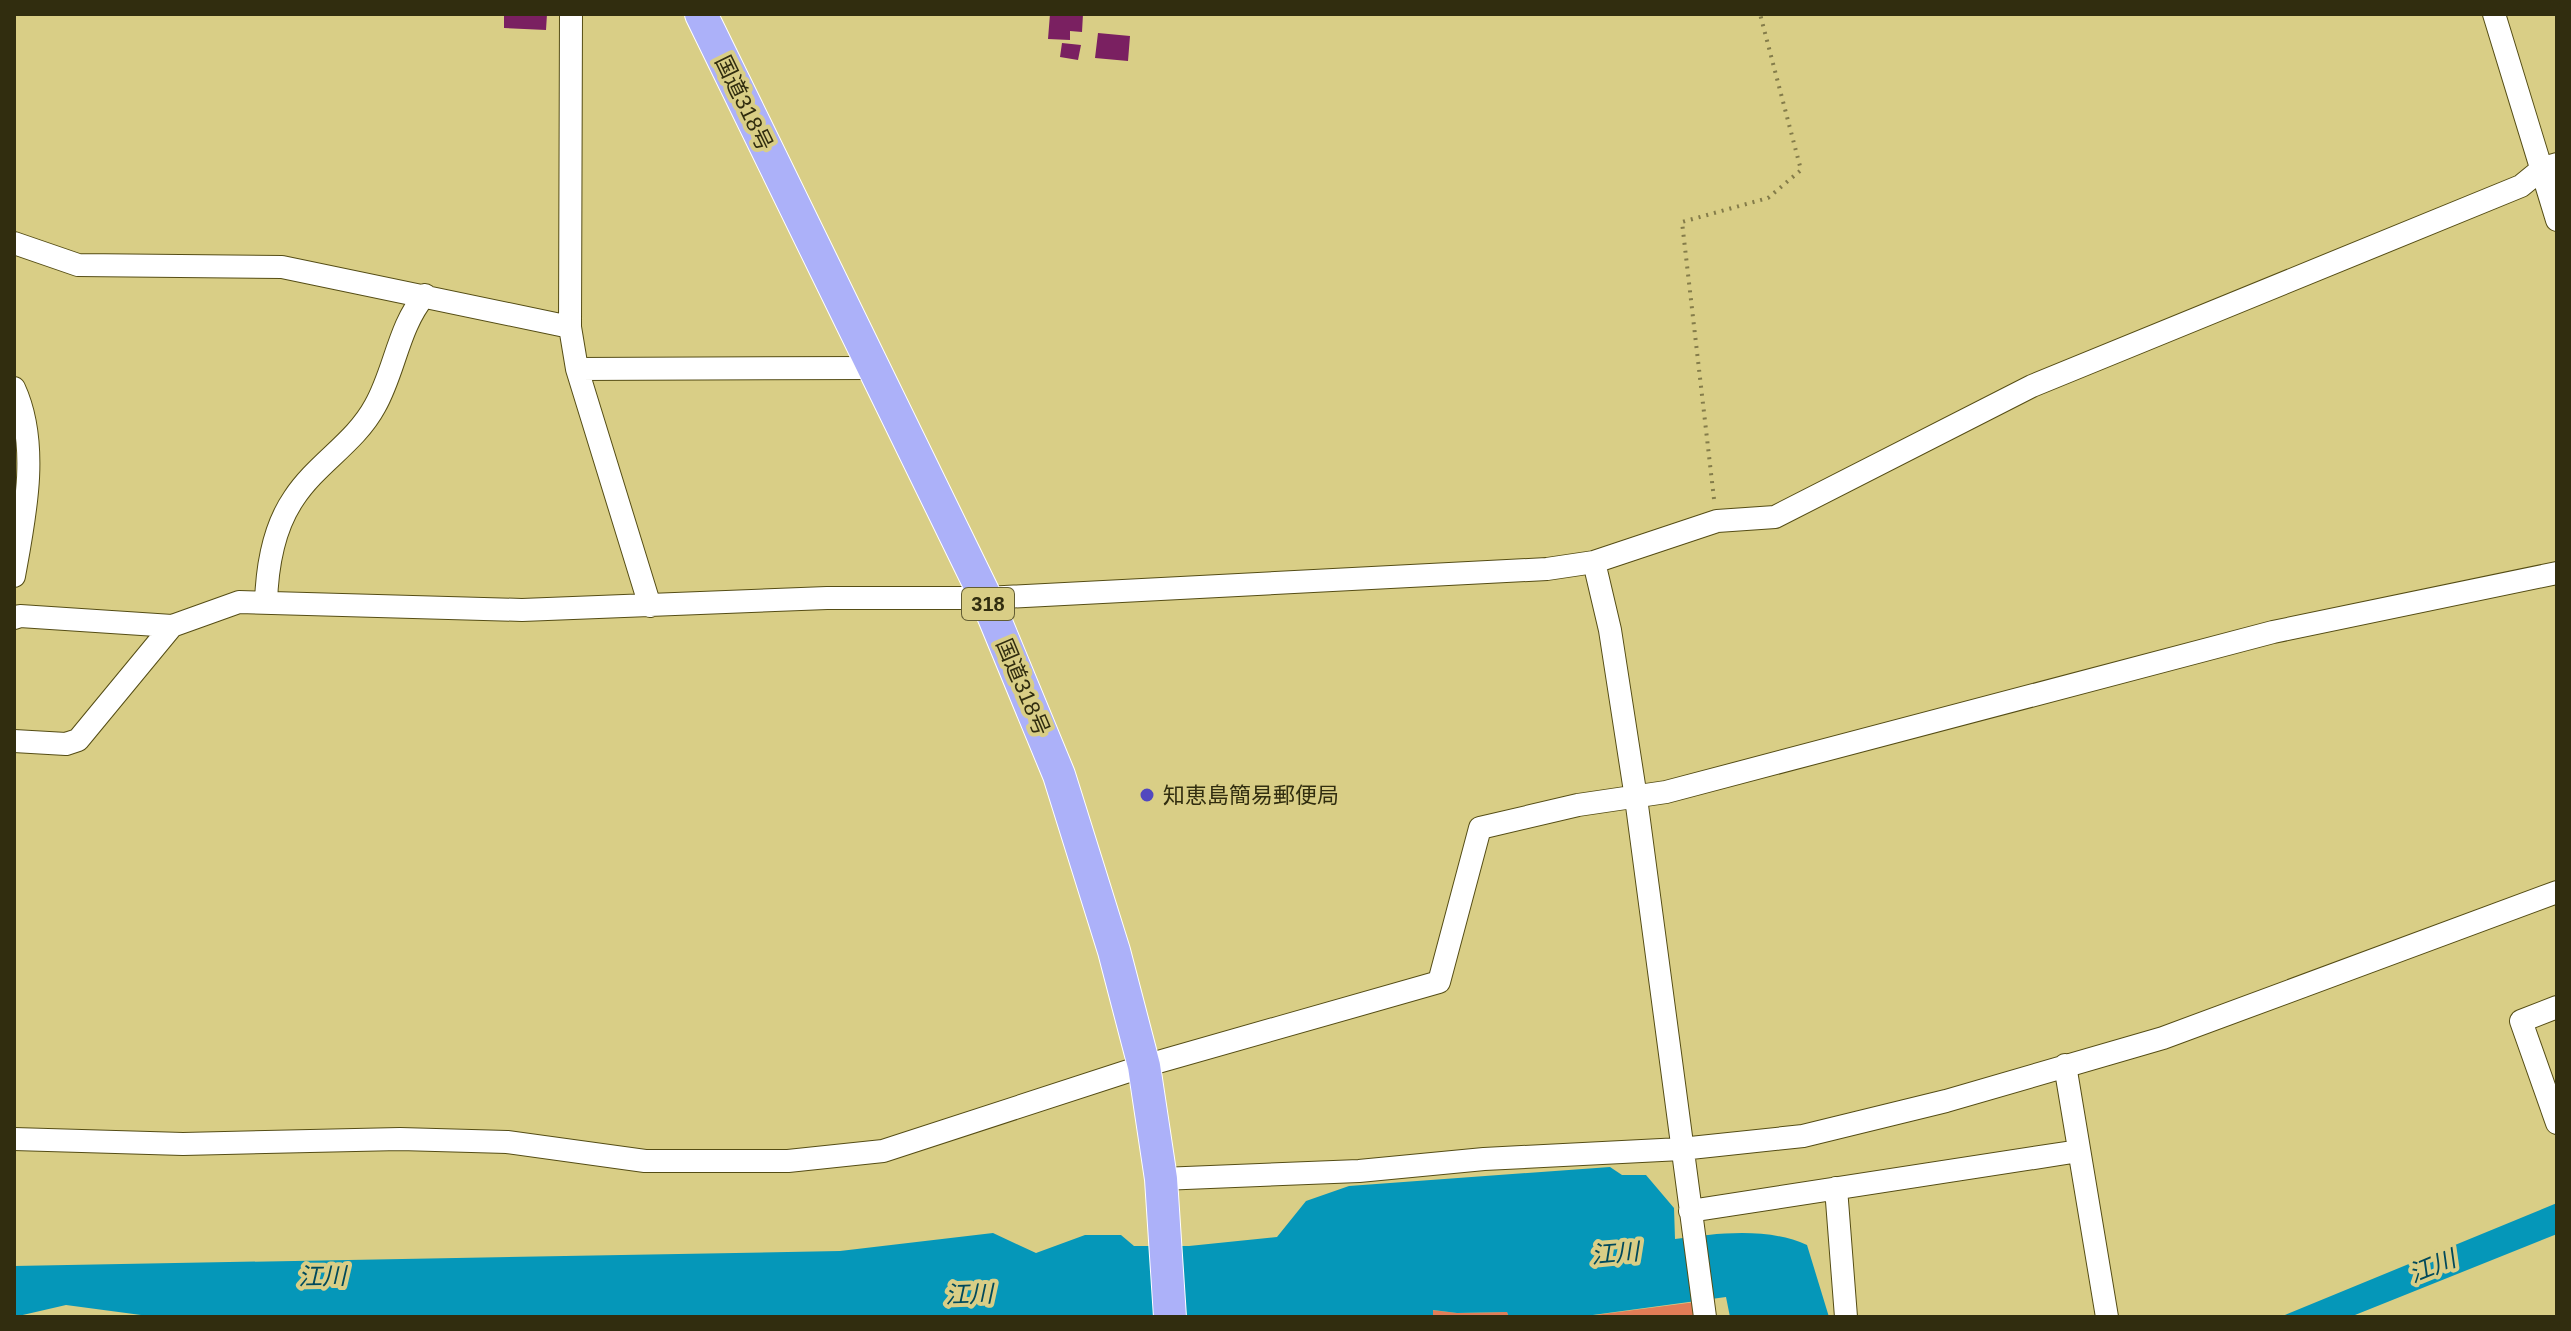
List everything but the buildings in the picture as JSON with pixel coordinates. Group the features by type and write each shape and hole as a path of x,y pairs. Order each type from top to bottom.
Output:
{"highway":[{"name":"国道318号","path":"701,14 986,598 1059,775 1114,951 1144,1066 1161,1179 1170,1317"}],"street":[{"path":"571,14 570,327 577,369 650,606"},
{"path":"2494,14 2550,166 2557,220"},
{"path":"14,618 172,626 239,602 522,610 827,598 986,598 1547,569 1594,562 1717,521 1775,517 2032,386 2507,192 2550,166"},
{"path":"14,243 78,265 282,267 570,327"},
{"path":"266,603 267,565 293,498 362,430 378,401 412,310 425,295"},
{"path":"577,369 872,368"},
{"path":"14,388 29,432 22,533 14,576"},
{"path":"1594,562 1610,630 1636,798 1704,1306"},
{"path":"14,1139 183,1144 400,1139 507,1142 645,1161 788,1161 883,1151 1144,1066 1439,982 1480,828 1578,805 1636,798 2273,632 2557,573"},
{"path":"14,741 66,744 78,740 172,626"},
{"path":"1161,1179 1359,1171 1484,1159 1681,1149 1803,1136 1946,1101 2163,1038 2557,892"},
{"path":"2557,1007 2521,1021 2557,1123"},
{"path":"2065,1065 2107,1317"},
{"path":"1691,1218 1836,1188 2079,1151"},
{"path":"1836,1188 1846,1317"}],"path":[{"path":"1717,521 1682,222 1768,198 1801,170 1760,14"}],"shaded area":[{"path":"1703,1301 1705,1317 1580,1317"},
{"path":"1432,1310 1507,1312 1509,1317 1433,1317"}],"water":[{"name":"江川","path":"1610,1167 1622,1175 1646,1175 1674,1208 1675,1239 1759,1234 1792,1239 1807,1245 1829,1317 1730,1317 1726,1297 1578,1317 1509,1317 1507,1312 1433,1310 1433,1317 156,1317 66,1305 14,1317 14,1266 840,1251 993,1233 1036,1253 1085,1235 1121,1235 1134,1246 1189,1246 1277,1237 1306,1201 1349,1186"},
{"name":"江川","path":"2557,1203 2557,1234 2350,1317 2280,1317"}],"place":[{"name":"知恵島簡易郵便局","path":"1147,795"}]}
